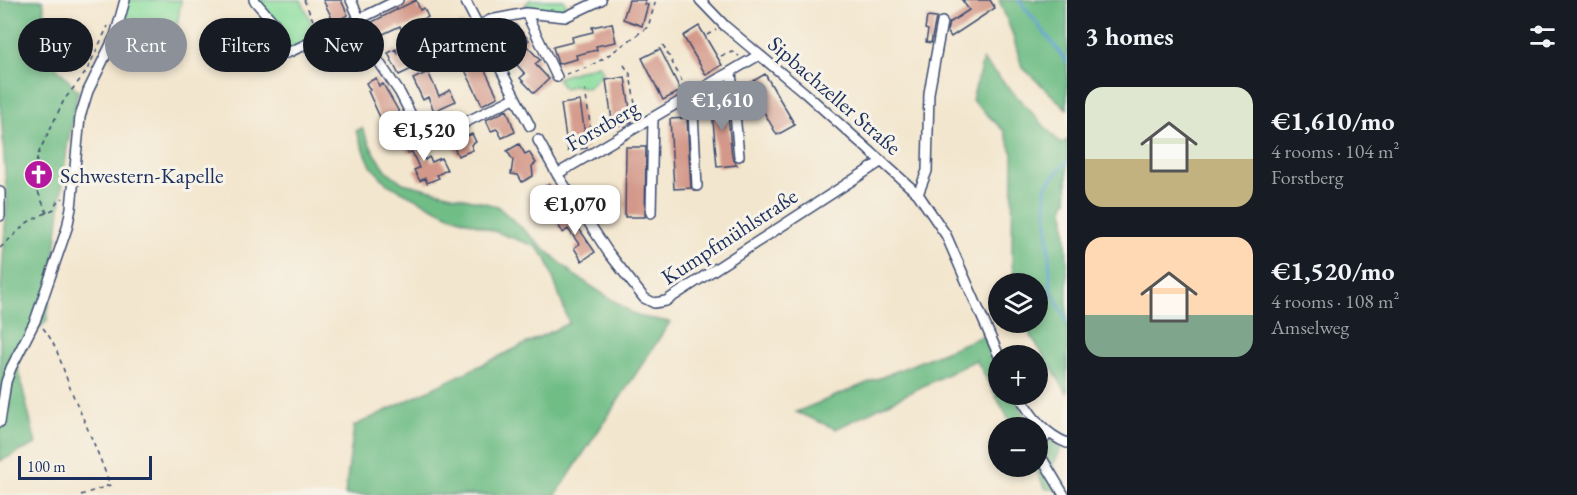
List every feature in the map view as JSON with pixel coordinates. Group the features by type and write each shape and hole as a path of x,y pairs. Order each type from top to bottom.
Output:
{"street":[{"path":"0,422 6,382 35,321 67,228 74,186 75,148 80,117 88,91 115,36 124,0"},
{"path":"254,0 275,24 287,53 303,46"},
{"path":"351,0 358,18"},
{"path":"363,18 398,0"},
{"path":"465,0 474,18"},
{"path":"500,18 526,13 565,17 578,5 601,0"},
{"name":"Sipbachzeller Straße","path":"700,0 759,55 918,194 946,235 994,345"},
{"path":"526,13 557,77"},
{"name":"Sipbachzeller Straße","path":"918,194 927,171 929,93 942,22"},
{"name":"Forstberg","path":"557,174 759,55"},
{"path":"384,69 400,93 426,144 439,143 465,122 514,98"},
{"path":"501,72 530,126"},
{"path":"731,72 739,156"},
{"path":"694,94 697,186"},
{"path":"649,120 651,213"},
{"name":"Kumpfmühlstraße","path":"538,140 557,174 608,252 644,298 654,303 666,301 882,161"},
{"path":"0,192 0,216"},
{"path":"1024,405 1028,412 1054,438 1067,443"},
{"path":"1049,433 1040,446 1040,455 1064,495"}],"path":[{"path":"304,0 312,18"},
{"path":"557,77 586,68 603,59 648,27 656,0"},
{"path":"47,213 32,178 39,152 64,100 86,72 105,32"},
{"path":"663,45 682,81 694,94"},
{"path":"721,56 726,53 737,54 745,64"},
{"path":"624,65 630,74 636,110 649,120"},
{"path":"585,89 592,138 600,149"},
{"path":"0,248 28,222 54,209 56,202 74,186"},
{"path":"35,321 44,329 55,346 73,394 97,446 110,485 81,495"}],"green space":[{"path":"0,0 43,0 46,18 18,18 18,72 61,72 78,91 67,148 47,321 32,335 17,365 36,444 0,461 0,302 7,200 0,97"},
{"path":"127,0 181,0 178,18 124,18"},
{"path":"254,0 301,0 309,18 303,18 303,46 291,51 291,18 268,18"},
{"path":"530,0 564,0 567,8 560,12 525,5"},
{"path":"999,0 1067,0 1067,109 1022,67"},
{"path":"983,60 1061,144 1067,140 1067,199 1064,205 1067,263 1067,393 1048,363 1048,345 1037,345 1029,333 1048,333 1048,273 1014,273 1013,154 1004,131 972,100"},
{"path":"598,65 603,72 588,88 573,85 564,89 557,78"},
{"path":"362,128 373,151 387,171 403,183 497,206 574,275 637,316 670,322 556,495 345,495 354,426 569,323 546,258 535,246 447,214 387,184 371,166 356,131"},
{"path":"985,335 990,345 988,345 988,382 976,360 836,429 796,412"},
{"path":"1001,405 1019,405 1026,417 1007,417"},
{"path":"1048,437 1061,449 1053,466 1064,487 1061,490 1046,489 1039,477 1048,477"}],"building":[{"path":"323,0 341,0 348,15 342,18 332,18"},
{"path":"416,0 420,10 424,8 428,17 396,18 396,28 384,34 384,18 380,18"},
{"path":"629,0 646,0 644,4 648,5 642,26 623,19"},
{"path":"962,0 990,0 995,8 951,37 947,31 949,23 969,10"},
{"path":"927,17 936,18 931,43 926,42"},
{"path":"612,23 616,42 596,46 597,50 576,55 577,59 558,64 553,47 573,42 572,37 593,32 592,27"},
{"path":"699,26 722,65 706,75 683,36"},
{"path":"527,46 540,60 535,64 549,79 534,93 520,78 525,74 523,72 527,72"},
{"path":"396,49 396,69 388,53"},
{"path":"660,49 681,91 663,100 642,58"},
{"path":"428,72 439,96 450,90 456,101 434,111 428,97 423,100 413,79"},
{"path":"466,72 486,72 498,97 482,105"},
{"path":"765,74 795,125 777,135 748,84"},
{"path":"625,77 632,122 613,127 606,80"},
{"path":"376,78 379,86 383,84 406,124 392,131 390,126 385,128 368,91 370,90 366,83"},
{"path":"726,96 732,157 737,165 717,167 711,97"},
{"path":"580,101 587,148 568,151 561,104"},
{"path":"507,110 515,132 502,138 497,129 491,131 486,120"},
{"path":"687,118 691,188 674,189 670,119"},
{"path":"472,134 476,142 471,145 473,150 458,156 452,143"},
{"path":"413,136 425,160 429,157 432,162 441,158 447,170 437,175 439,178 427,183 425,178 420,181 414,170 419,168 412,152 408,153 402,141"},
{"path":"519,144 525,154 529,152 536,163 532,166 533,176 522,182 518,175 511,174 513,160 507,151"},
{"path":"626,147 646,147 645,217 625,217"},
{"path":"549,184 559,199 543,209 538,202 541,200 536,192"},
{"path":"567,211 595,252 582,261 574,248 579,244 568,229 563,233 555,220"}],"waterway":[{"path":"1019,0 1067,62"},
{"path":"1067,161 1045,187 1051,289 1067,322"}],"place":[{"name":"Schwestern-Kapelle","path":"39,175"}]}
